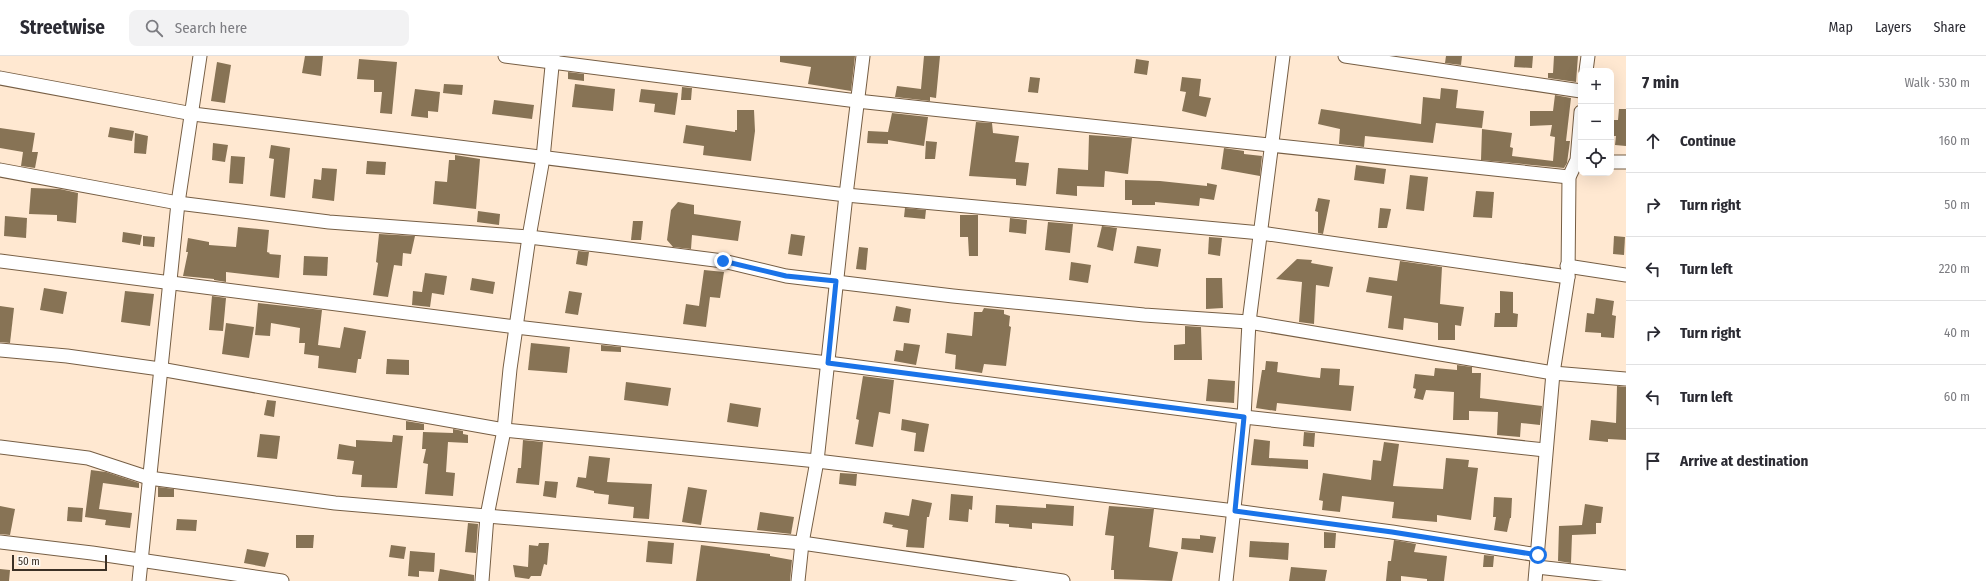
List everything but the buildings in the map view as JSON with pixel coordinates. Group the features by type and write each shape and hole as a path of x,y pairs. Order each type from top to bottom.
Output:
{"street":[{"path":"139,581 178,203 193,114 200,56"},
{"path":"505,56 553,58 857,101 1569,177"},
{"path":"798,581 802,543 817,461 836,281 863,56"},
{"path":"1226,581 1235,511 1244,417 1249,322 1283,56"},
{"path":"1345,56 1578,91"},
{"path":"1586,68 1588,56"},
{"path":"482,581 488,516 504,430 516,327 529,237 543,158 553,58"},
{"path":"0,78 193,114 846,195 1261,233 1567,272 1626,275"},
{"path":"1535,581 1538,561 1545,450 1553,373 1567,272 1569,177 1578,162"},
{"path":"1614,162 1626,162"},
{"path":"0,170 178,203 329,222 529,237 723,261 786,276 953,296 1144,315 1249,322 1553,373 1626,379"},
{"path":"0,261 170,284 516,327 828,363 1244,417 1545,450"},
{"path":"0,350 68,356 160,369 504,430 817,461 1235,511 1392,532 1626,577"},
{"path":"0,447 88,458 149,478 335,503 802,543 1063,581"},
{"path":"0,542 141,560 282,581"}],"route":[{"path":"723,261 786,276 836,281 828,363 1244,417 1235,511 1392,532 1538,555"}]}
